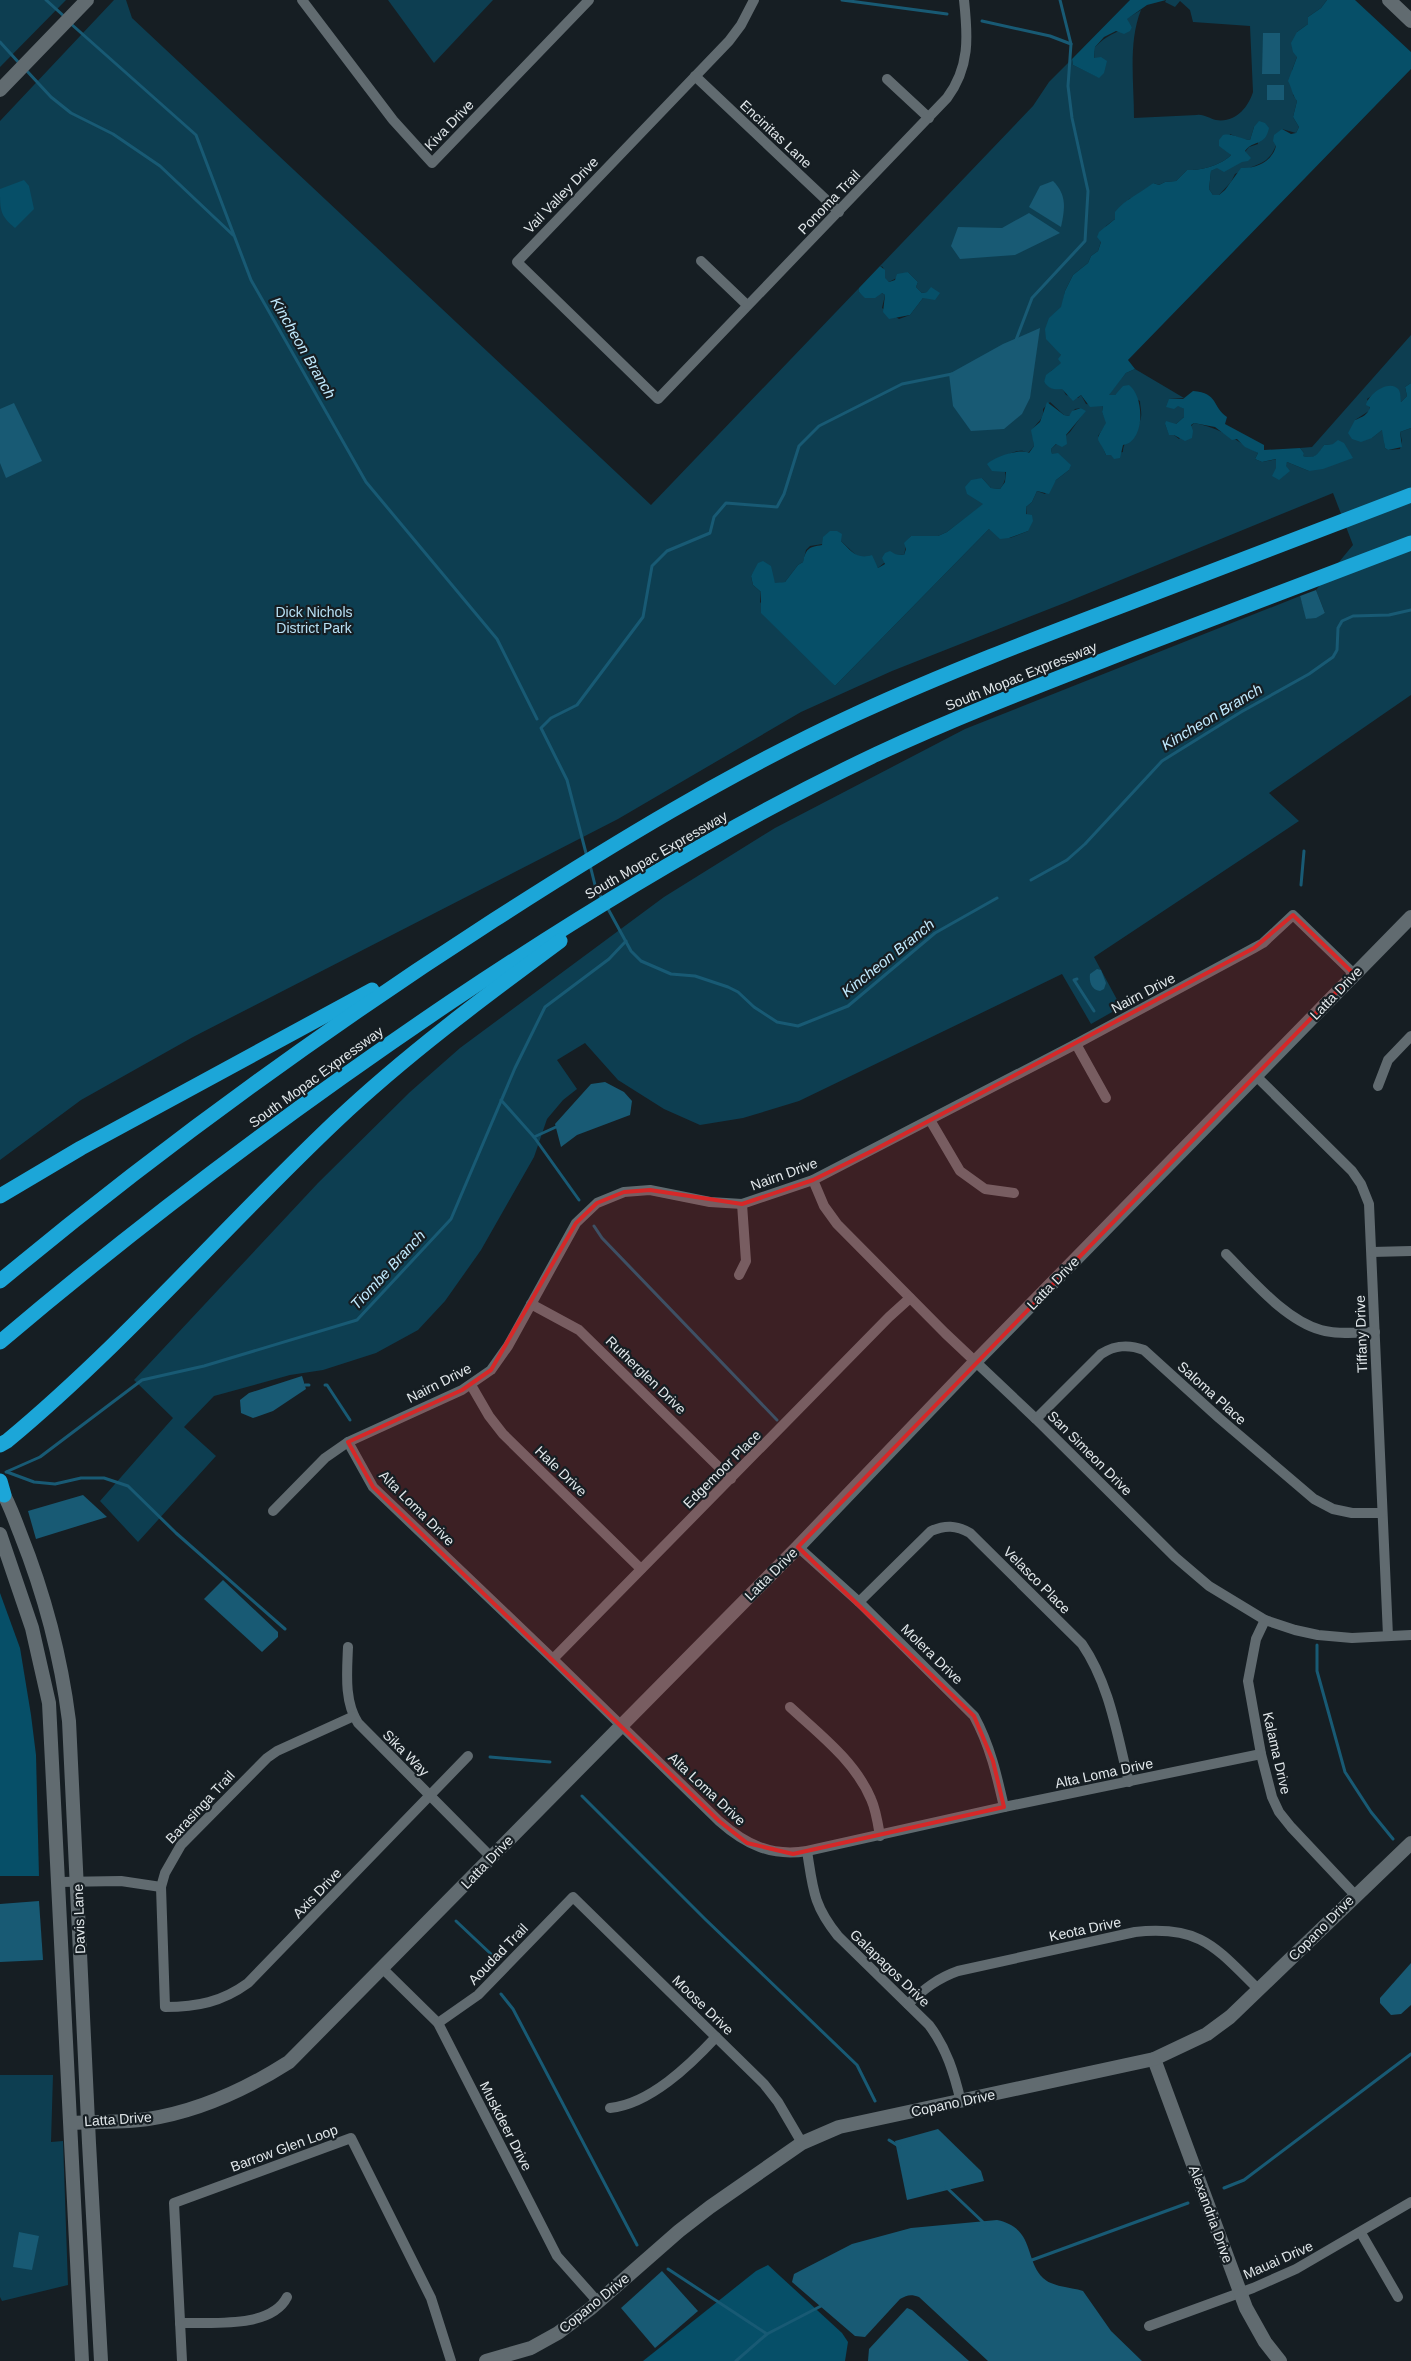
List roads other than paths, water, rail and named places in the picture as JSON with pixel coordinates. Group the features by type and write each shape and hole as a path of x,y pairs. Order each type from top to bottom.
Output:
{"highway":[{"name":"South Mopac Expressway","path":"0,1282 176,1141 400,981 543,888 620,841 769,757 854,715 1012,648 1411,495"},
{"name":"South Mopac Expressway","path":"0,1342 139,1228 378,1051 564,933 583,916 637,884 790,798 875,755 955,719 1411,543"},
{"path":"0,1456 4,1443 79,1379 337,1120 462,1014 564,933"},
{"path":"0,1196 72,1153 375,989 400,981"}],"street":[{"path":"0,90 87,0"},
{"name":"Kiva Drive","path":"302,0 393,120 432,163 589,0"},
{"name":"Vail Valley Drive","path":"658,399 517,262 695,76 741,25 754,0"},
{"name":"Ponoma Trail","path":"658,399 929,118 953,89 963,69 968,38 964,0"},
{"path":"1389,0 1411,21"},
{"name":"Encinitas Lane","path":"695,76 839,212"},
{"path":"887,79 929,118"},
{"path":"701,261 747,306"},
{"name":"Nairn Drive","path":"273,1511 325,1458 348,1442 471,1385 491,1370 499,1360 576,1224 597,1203 624,1192 650,1190 710,1202 742,1204 813,1180 1076,1044 1263,943 1293,915 1354,974"},
{"name":"Latta Drive","path":"71,2123 148,2119 206,2106 256,2083 289,2062 798,1547 976,1361 1411,917"},
{"path":"1378,1086 1388,1060 1411,1036"},
{"path":"1076,1044 1106,1098"},
{"name":"Tiffany Drive","path":"1255,1075 1352,1171 1361,1184 1369,1204 1388,1636"},
{"path":"930,1120 960,1171 985,1189 1014,1193"},
{"name":"San Simeon Drive","path":"813,1180 824,1206 837,1224 910,1298 1193,1574 1232,1601 1265,1620 1295,1630 1318,1635 1352,1638 1411,1635"},
{"path":"739,1275 746,1261 742,1204"},
{"path":"1372,1252 1411,1251"},
{"path":"1226,1254 1288,1314 1302,1323 1330,1332 1375,1332"},
{"name":"Edgemoor Place","path":"553,1659 732,1479 886,1320 910,1298"},
{"name":"Rutherglen Drive","path":"531,1304 579,1330 732,1479"},
{"name":"Saloma Place","path":"1036,1419 1101,1354 1110,1348 1134,1346 1144,1350 1219,1418 1314,1499 1333,1509 1352,1513 1382,1513"},
{"name":"Hale Drive","path":"471,1385 489,1416 503,1434 641,1569"},
{"name":"Alta Loma Drive","path":"348,1442 373,1487 733,1834 761,1849 793,1854 1004,1807 1261,1754"},
{"name":"Davis Lane","path":"1,1488 32,1568 51,1627 65,1687 69,1721 101,2361"},
{"name":"Velasco Place","path":"859,1602 930,1531 951,1526 970,1533 1082,1644 1092,1659 1100,1673 1108,1698 1129,1782"},
{"name":"Davis Lane","path":"0,1534 32,1628 46,1690 59,1882 82,2361"},
{"name":"Molera Drive","path":"798,1547 859,1602 974,1716 982,1730 993,1760 1004,1807"},
{"name":"Kalama Drive","path":"1265,1620 1256,1640 1248,1681 1261,1754 1272,1797 1279,1812 1304,1843 1355,1895"},
{"name":"Sika Way","path":"348,1647 347,1678 354,1716 362,1728 491,1857"},
{"path":"46,1690 65,1687"},
{"path":"790,1707 839,1753 857,1774 872,1800 880,1836"},
{"name":"Barasinga Trail","path":"165,2007 160,1887 170,1863 181,1845 257,1766 277,1751 354,1716"},
{"name":"Axis Drive","path":"165,2007 183,2007 212,2003 233,1994 248,1983 468,1756"},
{"name":"Copano Drive","path":"486,2361 531,2348 574,2322 679,2231 802,2143 839,2127 1154,2060 1207,2034 1230,2018 1355,1895 1411,1843"},
{"name":"Galapagos Drive","path":"807,1851 817,1906 826,1922 929,2025 942,2042 951,2062 961,2102"},
{"path":"59,1882 121,1881 160,1887"},
{"name":"Aoudad Trail","path":"438,2023 478,1996 573,1897"},
{"name":"Moose Drive","path":"573,1897 771,2092 802,2143"},
{"name":"Keota Drive","path":"908,2004 925,1988 941,1977 958,1971 1135,1932 1162,1929 1180,1932 1200,1939 1219,1950 1259,1990"},
{"name":"Muskdeer Drive","path":"383,1969 438,2023 557,2256 598,2302"},
{"path":"610,2108 636,2102 681,2071 716,2037"},
{"name":"Alexandria Drive","path":"1154,2060 1253,2324 1280,2361"},
{"name":"Barrow Glen Loop","path":"182,2361 174,2203 351,2138 428,2291 451,2361"},
{"name":"Mauai Drive","path":"1149,2326 1296,2269 1361,2233 1411,2202"},
{"path":"1361,2233 1398,2296"},
{"path":"180,2323 258,2318 278,2310 287,2297"}],"waterway":[{"name":"Kincheon Branch","path":"46,0 66,18"},
{"path":"842,0 947,14"},
{"path":"1016,340 1032,298 1085,241 1088,191 1072,118 1068,86 1071,44 1060,0"},
{"path":"982,21 1050,36 1071,44"},
{"name":"Kincheon Branch","path":"70,23 196,135 251,280 366,482 497,639 537,719"},
{"path":"0,42 20,64"},
{"path":"26,70 51,97 71,113 113,134 160,166 233,235"},
{"path":"587,857 567,780 541,728 551,718 577,705 643,617 652,566 667,551 710,533 714,517 726,503 777,507 784,494 799,446 819,426 902,384 952,374"},
{"name":"Kincheon Branch","path":"1031,880 1067,860 1085,844 1162,761 1241,712 1309,674 1333,657 1337,650 1338,628 1342,621 1353,616 1389,615 1411,610"},
{"path":"1301,885 1304,851"},
{"name":"Kincheon Branch","path":"590,865 595,885 602,899"},
{"name":"Kincheon Branch","path":"607,907 631,951 641,961 671,974 695,976 728,987 738,992 754,1007 777,1022 798,1026 848,1006 935,933 997,898"},
{"name":"Tiombe Branch","path":"6,1472 40,1457 142,1380 204,1366 357,1320 451,1219 515,1068 545,1007 609,959 626,941"},
{"path":"1077,979 1074,980 1094,1011"},
{"path":"501,1100 534,1137 579,1200"},
{"path":"534,1137 556,1127"},
{"path":"594,1226 602,1238 777,1420"},
{"path":"325,1385 327,1385 350,1420"},
{"path":"7,1472 34,1482 55,1484 81,1478 104,1478 128,1486 176,1533 285,1629"},
{"path":"1317,1645 1317,1671 1345,1772 1371,1812 1393,1839"},
{"path":"490,1757 550,1762"},
{"path":"582,1796 705,1919 857,2065 875,2101"},
{"path":"456,1921 492,1955"},
{"path":"501,1994 513,2009 637,2245"},
{"path":"1224,2188 1244,2180 1411,2054"},
{"path":"889,2140 900,2147"},
{"path":"946,2187 985,2224"},
{"path":"1032,2260 1188,2203"},
{"path":"668,2269 767,2334"},
{"path":"736,2361 767,2334 823,2305"}],"park label":[{"name":"Dick Nichols District Park","path":"314,620"}]}
